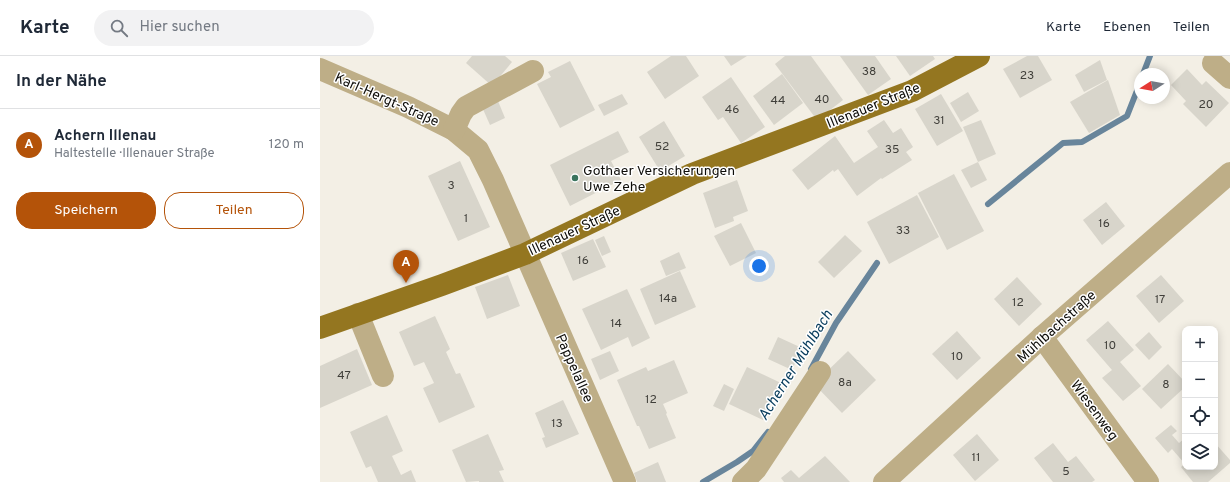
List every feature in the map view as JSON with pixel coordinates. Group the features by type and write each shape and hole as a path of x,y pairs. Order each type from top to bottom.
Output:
{"main road":[{"name":"Illenauer Straße","path":"320,328 525,254 692,174 912,91 979,56"}],"street":[{"path":"1213,63 1230,78"},
{"name":"Karl-Hergt-Straße","path":"320,69 408,107 454,130 478,150 493,180 525,254"},
{"name":"Karl-Hergt-Straße","path":"454,130 466,107 533,71"},
{"name":"Mühlbachstraße","path":"884,482 1042,337 1230,173"},
{"name":"Pappelallee","path":"525,254 625,482"},
{"path":"358,314 383,376"},
{"name":"Wiesenweg","path":"1042,337 1148,482"},
{"path":"743,482 756,469 820,372"}],"building":[{"path":"472,56 505,56 512,62 492,86 466,63"},
{"path":"671,56 686,56 699,76 665,99 647,72"},
{"path":"724,56 747,56 731,66"},
{"path":"785,56 811,56 843,100 817,120 775,64"},
{"path":"840,56 875,56 891,79 868,95"},
{"path":"896,56 933,56 935,59 910,76"},
{"path":"1027,56 1038,56 1052,80 1020,98 1003,69"},
{"path":"1100,60 1107,80 1084,92 1075,75"},
{"path":"570,61 595,110 560,128 537,84 551,77 548,72"},
{"path":"1187,69 1202,85 1206,81 1229,103 1206,127 1183,104 1186,101 1171,85"},
{"path":"782,74 803,103 774,125 753,96"},
{"path":"731,77 765,127 741,143 723,117 718,120 702,97"},
{"path":"1108,80 1120,115 1089,133 1070,102"},
{"path":"968,92 979,111 961,122 950,103"},
{"path":"622,94 628,104 604,116 598,105"},
{"path":"941,94 963,131 937,146 915,109"},
{"path":"498,101 505,118 490,125 482,107"},
{"path":"884,120 893,133 901,128 913,147 906,152 912,160 882,179 881,178 857,196 838,169 834,172 833,170 808,190 792,170 835,136 854,163 878,147 867,131"},
{"path":"981,120 996,154 978,162 963,127"},
{"path":"664,121 685,156 660,171 639,137"},
{"path":"618,131 629,152 611,161 621,180 570,206 550,165"},
{"path":"460,161 490,227 458,241 428,176"},
{"path":"978,162 987,180 971,188 961,170"},
{"path":"954,174 984,231 947,250 918,193"},
{"path":"737,180 748,211 733,217 734,221 715,228 703,193"},
{"path":"917,195 939,237 889,264 867,222"},
{"path":"1106,202 1125,226 1102,245 1083,220"},
{"path":"741,223 756,253 730,266 714,236"},
{"path":"845,235 862,251 834,278 818,262"},
{"path":"604,236 611,252 602,256 595,240"},
{"path":"593,239 606,267 573,281 561,253"},
{"path":"679,252 686,268 666,276 660,261"},
{"path":"680,271 696,307 655,325 640,289"},
{"path":"508,275 520,306 487,319 475,287"},
{"path":"1161,275 1184,301 1159,323 1136,296"},
{"path":"1017,277 1042,304 1019,326 994,299"},
{"path":"627,289 650,338 632,347 628,337 601,350 582,309"},
{"path":"435,316 450,349 446,352 456,374 460,373 475,407 439,423 423,388 434,383 424,362 414,366 399,332"},
{"path":"1108,321 1134,350 1120,362 1141,386 1123,401 1102,378 1112,370 1086,340"},
{"path":"957,331 981,358 957,380 932,354"},
{"path":"1149,332 1162,347 1149,360 1135,345"},
{"path":"778,337 802,348 792,370 768,359"},
{"path":"357,349 372,385 320,408 320,366"},
{"path":"610,351 619,371 600,380 591,359"},
{"path":"848,351 876,380 842,413 814,384"},
{"path":"674,360 688,393 663,404 676,438 649,449 639,426 637,426 617,380 646,367 648,371"},
{"path":"1168,364 1182,379 1182,390 1161,409 1142,389"},
{"path":"747,367 781,383 763,420 729,404"},
{"path":"724,384 734,389 724,411 713,406"},
{"path":"563,400 579,434 546,448 542,438 545,437 535,413"},
{"path":"387,415 403,451 392,456 401,475 411,470 416,482 378,482 371,466 366,468 350,432"},
{"path":"1171,425 1177,431 1172,435 1179,443 1182,440 1182,461 1172,449 1168,453 1155,438"},
{"path":"488,434 504,470 499,471 504,482 466,482 452,450"},
{"path":"977,434 999,460 975,481 953,455"},
{"path":"1053,443 1068,462 1076,456 1095,480 1092,482 1053,482 1034,458"},
{"path":"1218,446 1230,460 1230,463 1208,482 1193,482 1183,470 1218,470"},
{"path":"825,456 850,482 784,482 781,478 791,470 799,478"},
{"path":"658,462 666,482 637,482 634,473"}],"waterway":[{"name":"Acherner Mühlbach","path":"1145,68 1150,56"},
{"name":"Acherner Mühlbach","path":"988,204 1063,143 1082,142 1127,116 1134,98"},
{"name":"Acherner Mühlbach","path":"811,369 836,323 877,263"},
{"name":"Acherner Mühlbach","path":"703,482 753,451 768,432"}],"place":[{"name":"Gothaer Versicherungen Uwe Zehe","path":"575,178"},
{"name":"Achern Illenau","path":"406,283"}]}
